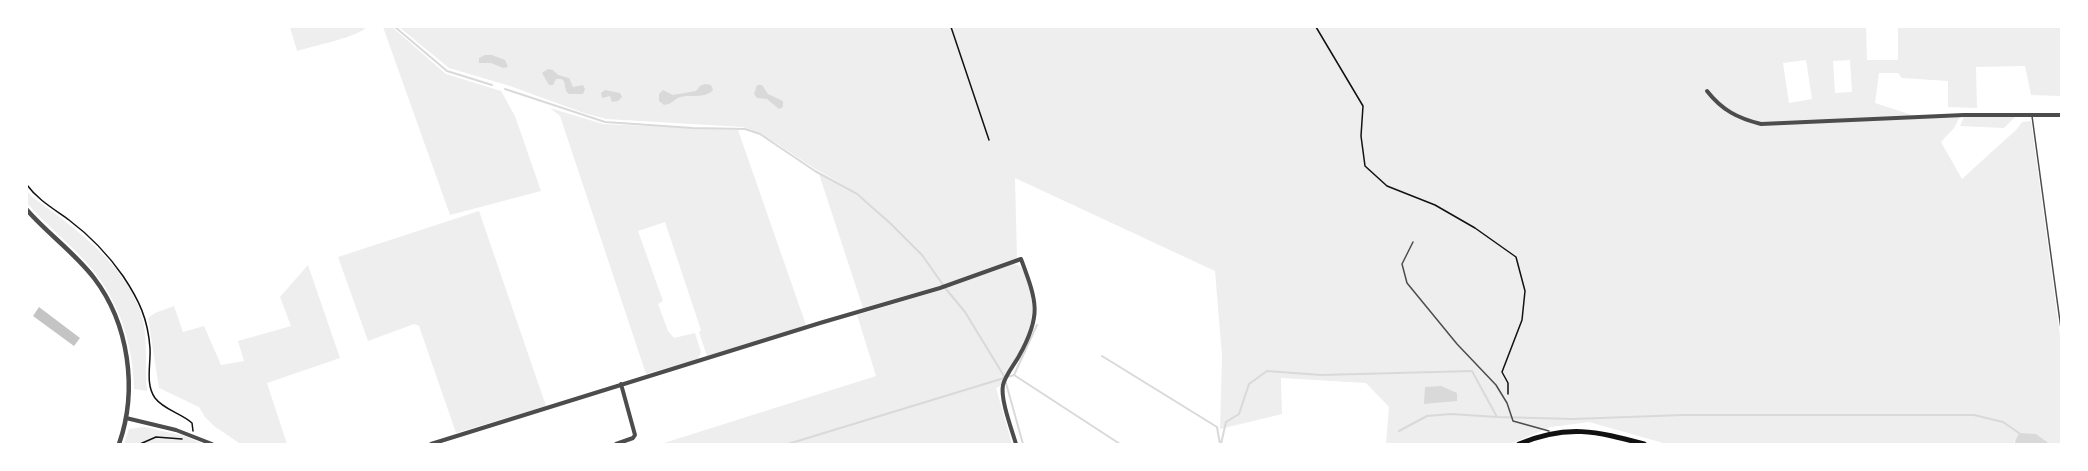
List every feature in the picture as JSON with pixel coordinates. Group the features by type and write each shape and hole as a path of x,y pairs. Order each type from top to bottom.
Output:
{"main road":[{"path":"1520,444 1552,432 1586,431 1644,444"}],"street":[{"path":"1707,91 1717,104 1730,114 1761,124 1918,117 2031,114 2061,116"},
{"path":"27,210 94,278 117,319 127,358 129,396 119,444"},
{"path":"431,444 445,442 621,384 940,288 1021,259 1031,287 1036,314 1030,337 1003,384 1003,395 1016,444"},
{"path":"616,444 633,438 635,435 621,384"},
{"path":"126,418 193,435 212,444"}],"lane":[{"path":"2031,114 2061,329"},
{"path":"1413,242 1402,264 1407,283 1457,344 1496,385 1507,403 1513,421 1552,432"}],"path":[{"path":"951,27 989,140"},
{"path":"1316,27 1363,106 1361,136 1365,166 1387,186 1435,205 1475,228 1516,257 1525,291 1522,320 1502,372 1508,383 1510,412"},
{"path":"27,185 33,194 71,221 104,252 121,273 144,313 150,348 151,391 155,399 163,406 192,423 194,427 193,435 187,440 156,437 140,444"}],"shaded area":[{"path":"290,27 367,27 345,38 297,51"},
{"path":"383,27 392,27 446,74 501,91 515,116 541,191 450,215"},
{"path":"399,27 1866,27 1867,60 1898,60 1898,27 2061,27 2061,96 2031,95 2025,66 1976,67 1977,108 1948,107 1948,81 1902,78 1898,73 1879,73 1875,103 1921,118 1960,117 1954,128 1941,142 1962,179 2022,122 2031,121 2061,343 2061,444 2014,441 2014,444 1667,444 1589,422 1551,427 1510,444 1386,444 1389,407 1366,383 1281,378 1282,414 1220,429 1222,356 1215,271 1015,178 1017,258 942,285 863,308 819,174 856,195 882,216 853,191 774,142 743,127 606,119 449,68","holes":["1806,60 1812,99 1789,103 1783,63","1850,60 1852,92 1835,93 1833,61"]},
{"path":"485,55 505,60 508,67 479,63 479,58"},
{"path":"548,69 569,78 573,87 583,85 585,89 583,94 569,94 561,79 556,79 553,85 549,85 542,73"},
{"path":"705,84 711,85 713,90 705,95 682,97 664,105 659,101 659,94 663,90 673,95 696,91"},
{"path":"757,85 762,85 768,94 783,101 783,107 779,109 767,99 757,98 754,94"},
{"path":"605,90 620,93 622,97 612,102 610,96 602,98 601,93"},
{"path":"550,108 603,124 738,130 806,325 707,356 699,332 701,330 665,222 638,231 663,301 658,304 668,331 674,338 695,333 701,352 698,359 646,374 560,116"},
{"path":"1964,117 2015,117 2004,128 1960,126"},
{"path":"27,190 31,196 95,247 122,277 133,294 141,313 145,332 147,391 134,389 127,337 107,290 86,262 27,203"},
{"path":"479,211 546,406 456,433 419,326 414,324 368,341 338,257"},
{"path":"1013,264 1021,267 1024,272 1031,297 1032,311 1031,324 1022,348 1000,386 996,388 1012,444 661,444 876,376 857,315 941,290"},
{"path":"308,265 340,358 267,383 287,444 239,443 214,426 199,407 159,388 148,318 174,306 183,332 204,326 221,365 244,361 238,341 291,326 280,297"},
{"path":"1441,386 1457,393 1457,401 1424,404 1425,387"},
{"path":"144,427 185,436 203,444 124,444 129,429"},
{"path":"2019,433 2036,434 2048,444 2014,444"}],"building":[{"path":"39,307 80,338 74,346 33,316"}],"waterway":[{"path":"395,27 447,71 492,85"},
{"path":"505,89 605,122 745,129 760,134 815,171 857,194 922,255 965,312 1004,376 1023,444"},
{"path":"788,444 1014,375 1037,325"},
{"path":"1102,356 1217,427 1220,444"},
{"path":"1221,444 1226,422 1239,414 1249,384 1267,371 1321,375 1472,371 1497,417 1573,419 1683,415 1974,415 2003,422 2019,433"},
{"path":"1014,375 1120,444"},
{"path":"1399,431 1427,416 1451,414 1497,417"}]}
